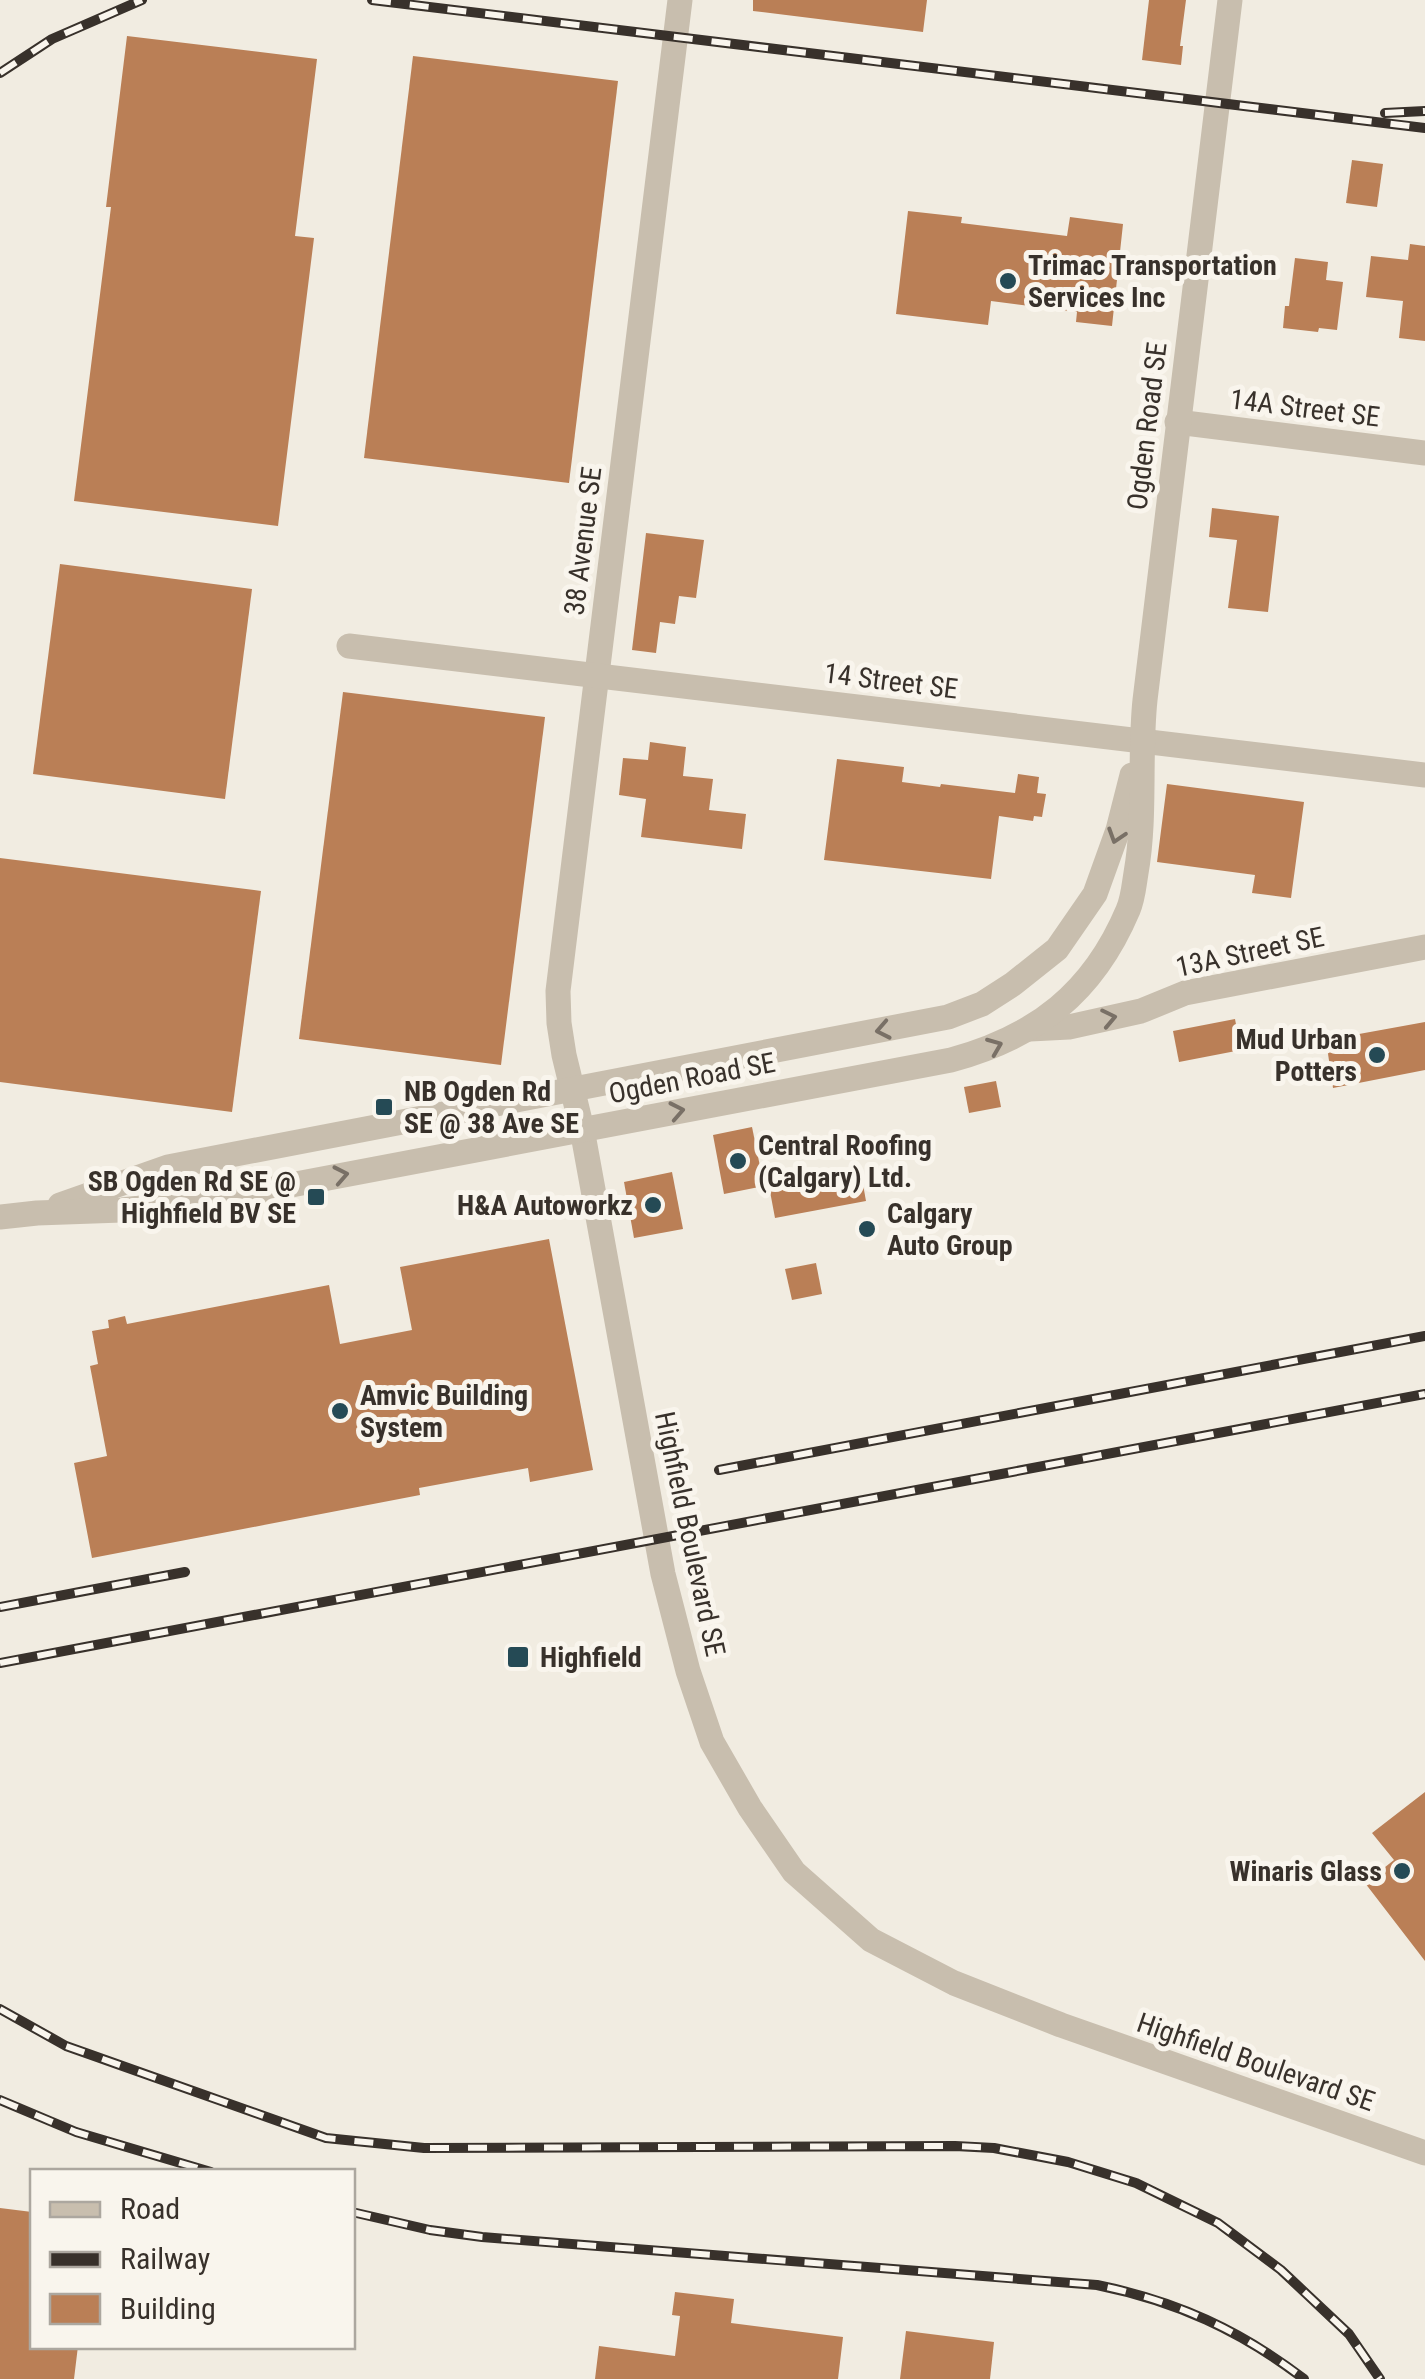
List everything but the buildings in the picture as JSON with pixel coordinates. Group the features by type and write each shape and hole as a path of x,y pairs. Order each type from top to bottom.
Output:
{"street":[{"name":"38 Avenue SE","path":"571,1090 559,1023 558,991 680,0"},
{"name":"Ogden Road SE","path":"0,1216 206,1201 950,1060 980,1052 1030,1029 1067,999 1104,958 1130,906 1142,841 1141,741 1230,0"},
{"name":"14A Street SE","path":"1178,422 1425,453"},
{"name":"14 Street SE","path":"349,646 1425,776"},
{"name":"Ogden Road SE","path":"37,1213 168,1167 948,1018 982,1004 1056,949 1096,894 1118,830 1141,741"},
{"name":"13A Street SE","path":"1030,1029 1069,1027 1140,1011 1185,994 1425,947"},
{"name":"Highfield Boulevard SE","path":"571,1090 582,1130 663,1574 688,1672 712,1742 750,1808 794,1872 871,1940 954,1984 1425,2153"}],"railway":[{"path":"0,73 52,39 142,0"},
{"path":"372,0 1425,128"},
{"path":"1385,113 1425,111"},
{"path":"719,1470 1425,1336"},
{"path":"0,1663 1425,1394"},
{"path":"0,1607 185,1572"},
{"path":"0,2009 66,2046 326,2138 424,2148 955,2146 994,2148 1068,2162 1136,2183 1218,2223 1281,2270 1349,2334 1380,2379"},
{"path":"0,2100 76,2132 201,2169"},
{"path":"355,2213 482,2237 1097,2285 1154,2300 1206,2320 1256,2346 1304,2379"}],"place":[{"name":"Trimac Transportation Services Inc","path":"1008,281"},
{"name":"Mud Urban Potters","path":"1377,1055"},
{"name":"NB Ogden Rd SE @ 38 Ave SE","path":"384,1107"},
{"name":"Central Roofing (Calgary) Ltd.","path":"738,1161"},
{"name":"SB Ogden Rd SE @ Highfield BV SE","path":"316,1197"},
{"name":"H&A Autoworkz","path":"653,1205"},
{"name":"Calgary Auto Group","path":"867,1229"},
{"name":"Amvic Building System","path":"340,1411"},
{"name":"Highfield","path":"518,1657"},
{"name":"Winaris Glass","path":"1402,1871"}]}
